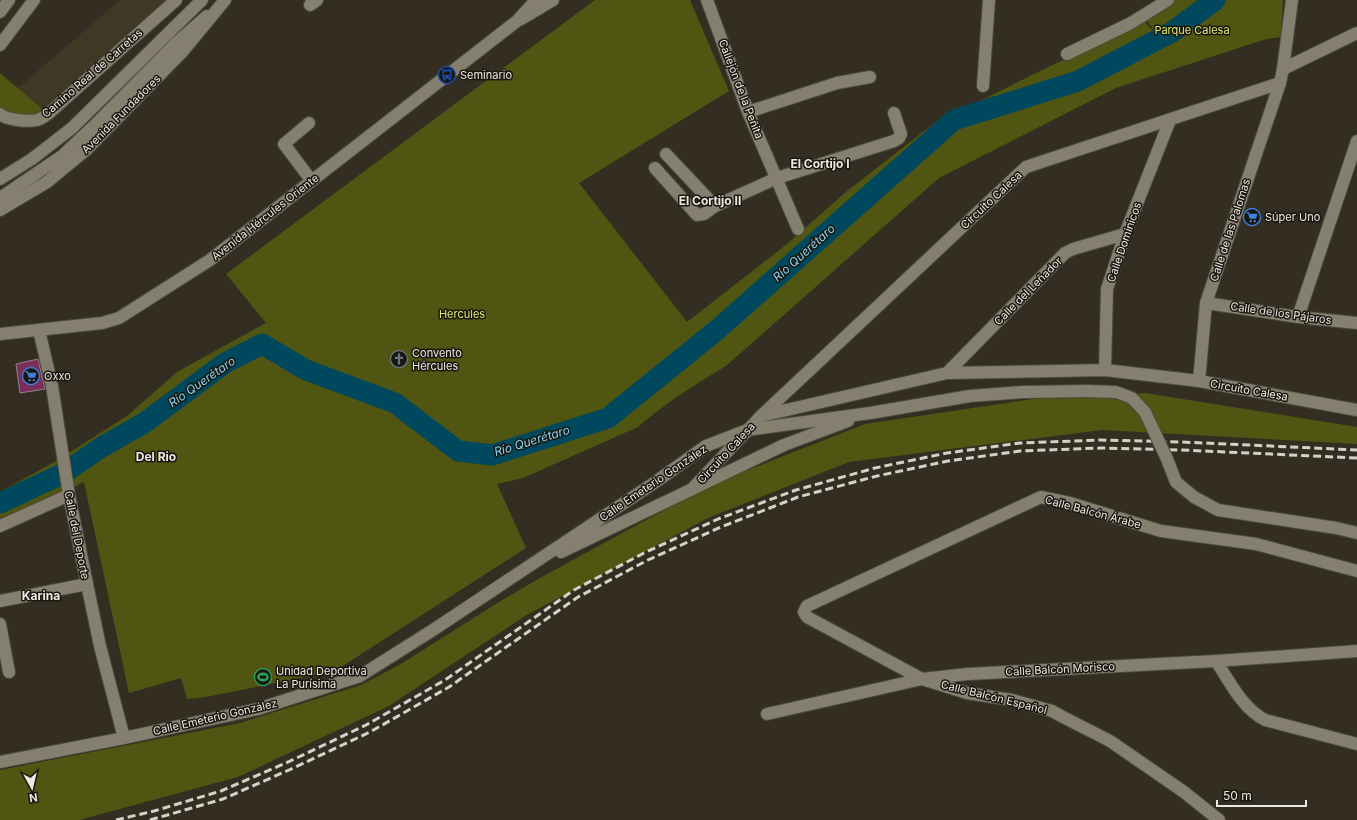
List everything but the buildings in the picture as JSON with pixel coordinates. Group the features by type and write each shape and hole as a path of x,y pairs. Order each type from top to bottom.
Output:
{"street":[{"path":"0,12 9,0"},
{"path":"0,45 34,0"},
{"name":"Camino Real de Carretas","path":"0,114 3,117 26,121 39,120 48,114 176,0"},
{"path":"0,179 32,159 72,128 202,0"},
{"path":"517,21 536,0"},
{"path":"517,21 553,0"},
{"name":"Callejón de la Peñita","path":"707,0 748,112 798,229"},
{"path":"983,86 989,0"},
{"path":"1067,54 1131,23 1168,0"},
{"path":"1280,83 1284,69 1292,0"},
{"path":"0,198 62,156 94,126 176,43 222,3"},
{"name":"Avenida Fundadores","path":"0,210 18,201 47,182 87,149 183,51 222,3"},
{"name":"Avenida Hércules Oriente","path":"0,334 102,323 119,318 210,260 517,21"},
{"path":"1284,69 1357,34"},
{"path":"748,112 837,83 870,77"},
{"name":"Circuito Calesa","path":"691,490 761,416 1026,167 1280,83"},
{"name":"Calle de las Palomas","path":"1199,381 1206,303 1280,83"},
{"path":"655,168 697,215 704,214 715,206 777,178 894,141 899,138 901,134 894,113"},
{"name":"Calle Dominicos","path":"1105,370 1107,289 1125,234 1170,120"},
{"path":"309,123 284,144 311,180"},
{"path":"1298,317 1357,141"},
{"path":"666,154 715,206"},
{"name":"Calle del Leñador","path":"947,373 1065,253 1073,249 1125,234"},
{"name":"Calle de los Pájaros","path":"1206,303 1298,317 1357,323"},
{"name":"Calle del Deporte","path":"40,330 52,386 68,492 100,646 124,738"},
{"name":"Circuito Calesa","path":"761,416 947,373 1105,370 1199,381 1357,410"},
{"name":"Calle Emeterio González","path":"0,762 124,738 258,709 360,676 519,573 654,483 706,446 747,430 870,413 970,396 1023,392 1116,392 1132,398 1145,412 1176,482 1194,497 1218,510 1336,528 1357,534"},
{"name":"Calle Emeterio González","path":"519,573 784,445 870,413"},
{"path":"654,483 654,494 664,503"},
{"path":"0,526 68,492"},
{"name":"Calle Balcón Árabe","path":"804,612 807,606 1041,497 1070,503 1161,531 1256,544 1357,571"},
{"path":"0,601 87,584"},
{"name":"Calle Balcón Español","path":"804,612 807,617 922,679 967,693 1012,700 1058,714 1110,741 1184,792 1219,820"},
{"path":"0,624 9,672"},
{"name":"Calle Balcón Morisco","path":"768,714 922,679 968,674 1216,661 1357,650"},
{"path":"1216,661 1246,706 1256,715 1265,720 1357,744"}],"shaded area":[{"path":"120,0 176,0 48,114 17,89"}],"green space":[{"name":"Hercules","path":"595,0 690,0 729,91 579,183 687,322 787,244 847,191 932,125 1138,24 1143,20 1157,35 1146,19 1174,0 1283,0 1281,37 1266,39 1116,88 939,178 726,366 670,402 638,427 523,478 497,484 526,548 335,671 206,697 187,699 181,678 129,693 84,482 0,523 0,492 56,461 127,416 177,372 266,323 226,274"},
{"path":"0,73 48,114 39,120 0,114"},
{"path":"1145,393 1357,427 1357,444 1102,430 849,462 708,518 525,616 389,706 238,777 79,820 0,820 0,770 240,723 361,685 401,664 540,578 710,485 865,424 1040,398"}],"waterway":[{"name":"Río Querétaro","path":"0,503 64,473 100,448 144,423 225,363 262,344 306,370 395,403 458,451 492,455 608,418 718,329 954,120 1078,81 1172,32 1215,0"}],"railway":[{"path":"116,820 154,811 221,791 286,763 366,725 445,680 574,590 644,553 718,519 796,490 875,468 947,453 1020,443 1101,440 1357,450"},
{"path":"150,820 223,799 370,732 449,687 578,597 648,560 721,527 798,497 877,476 948,461 1020,451 1101,448 1357,458"}],"place":[{"name":"Seminario","path":"447,75"},
{"name":"Súper Uno","path":"1252,217"},
{"name":"Convento Hércules","path":"399,359"},
{"name":"Oxxo","path":"31,376"},
{"name":"Unidad Deportiva La Purísima","path":"263,677"}],"district":[{"name":"El Cortijo I","path":"820,164"},
{"name":"El Cortijo II","path":"710,201"},
{"name":"Del Rio","path":"156,457"},
{"name":"Karina","path":"41,596"}],"park label":[{"name":"Parque Calesa","path":"1192,30"}]}
